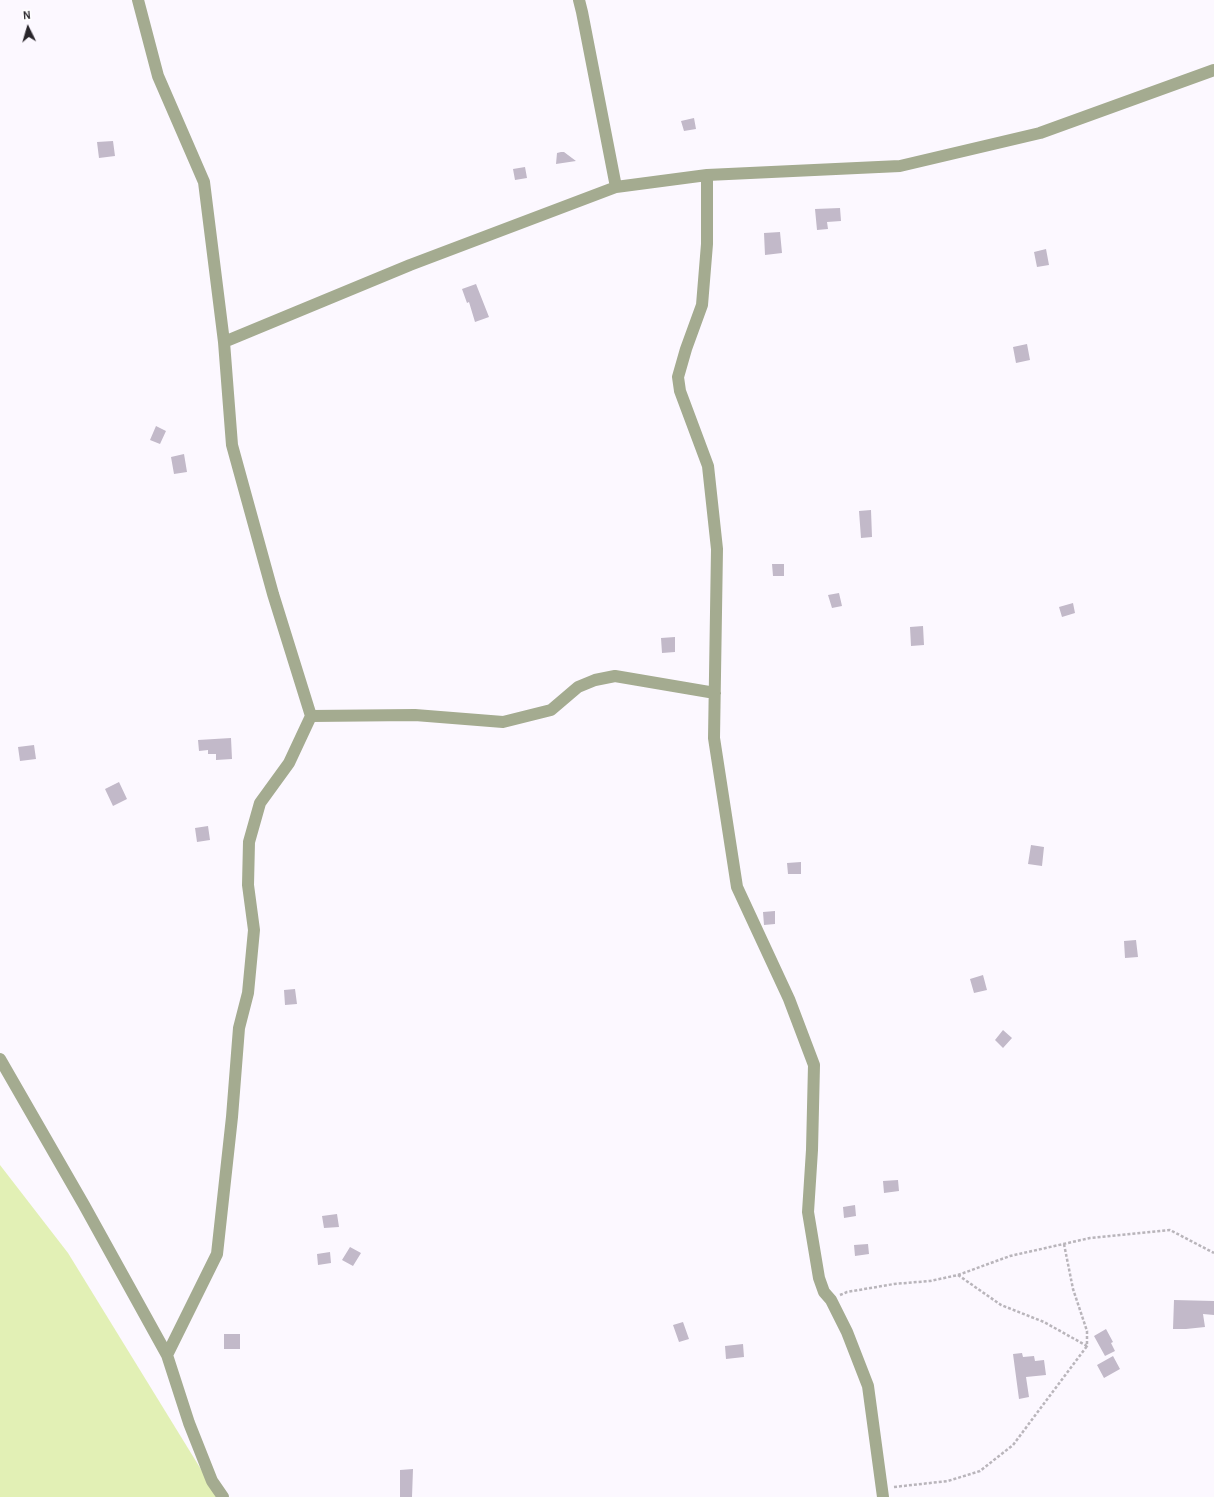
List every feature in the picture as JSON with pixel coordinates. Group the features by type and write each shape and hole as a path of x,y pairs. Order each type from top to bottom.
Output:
{"street":[{"path":"138,0 158,76 204,182 224,342 232,445 273,594 312,716 289,763 260,802 249,842 248,885 254,930 248,993 240,1028 217,1254 166,1355"},
{"path":"579,0 616,187"},
{"path":"224,342 410,265 616,187 707,175 900,166 1040,133 1214,70"},
{"path":"707,175 707,244 702,305 686,349 678,377 680,391 708,466 717,549 714,738 737,887 789,999 814,1065 812,1150 808,1212 819,1278 824,1292 831,1300 847,1332 868,1386 883,1493"},
{"path":"312,716 415,715 503,722 551,710 578,687 595,680 615,676 715,693"},
{"path":"0,1059 84,1204 166,1355 192,1430 212,1481 223,1497"}],"path":[{"path":"831,1300 847,1292 894,1284 930,1281 958,1274 1010,1256 1090,1238 1170,1230 1214,1252"},
{"path":"883,1493 948,1481 980,1471 1013,1445 1087,1346 1087,1331 1073,1289 1064,1244"},
{"path":"958,1274 1001,1305 1044,1322 1087,1346"}],"green space":[{"path":"0,1165 68,1253 218,1497 0,1497"}],"building":[{"path":"694,118 696,129 684,131 681,121"},
{"path":"113,141 115,156 99,158 97,142"},
{"path":"564,152 576,161 556,164 557,153"},
{"path":"525,167 527,178 515,180 513,169"},
{"path":"840,208 841,221 827,222 828,229 817,230 815,209"},
{"path":"780,232 782,253 765,255 764,233"},
{"path":"1046,249 1049,265 1037,267 1034,252"},
{"path":"476,284 489,317 475,322 469,302 467,303 462,289"},
{"path":"1027,344 1030,360 1016,363 1013,347"},
{"path":"156,426 166,431 160,444 150,440"},
{"path":"184,454 187,472 174,474 171,457"},
{"path":"871,510 872,537 861,538 859,511"},
{"path":"772,564 784,564 784,576 773,576"},
{"path":"839,593 842,606 832,608 828,595"},
{"path":"1073,603 1075,613 1062,617 1059,607"},
{"path":"923,626 924,645 911,646 910,627"},
{"path":"675,637 675,652 662,653 661,638"},
{"path":"231,738 232,759 216,760 216,754 208,754 208,750 199,751 198,740"},
{"path":"34,745 36,759 20,761 18,747"},
{"path":"119,782 127,799 113,806 105,789"},
{"path":"208,826 210,840 197,842 195,828"},
{"path":"1031,845 1044,847 1042,866 1028,864"},
{"path":"801,862 801,874 788,874 787,863"},
{"path":"775,911 775,924 764,925 763,912"},
{"path":"1136,940 1138,957 1125,958 1124,941"},
{"path":"983,975 987,990 974,993 970,979"},
{"path":"295,989 297,1004 285,1005 284,990"},
{"path":"1003,1030 1012,1038 1003,1048 995,1040"},
{"path":"898,1180 899,1191 884,1193 883,1181"},
{"path":"855,1205 856,1216 844,1218 843,1207"},
{"path":"337,1214 339,1227 324,1228 322,1216"},
{"path":"868,1244 869,1254 855,1256 854,1245"},
{"path":"350,1247 361,1253 353,1266 342,1260"},
{"path":"330,1252 331,1263 318,1265 317,1254"},
{"path":"1174,1300 1214,1301 1214,1315 1203,1314 1205,1327 1173,1329"},
{"path":"683,1322 689,1339 679,1342 673,1325"},
{"path":"1106,1329 1113,1342 1111,1343 1115,1351 1105,1356 1094,1336"},
{"path":"224,1334 240,1334 240,1349 224,1349"},
{"path":"743,1344 744,1357 726,1359 725,1346"},
{"path":"1022,1353 1023,1357 1034,1356 1035,1361 1044,1360 1046,1375 1026,1377 1029,1397 1019,1399 1013,1354"},
{"path":"1113,1356 1120,1369 1104,1378 1097,1365"},
{"path":"413,1469 412,1497 400,1497 400,1470"}]}
